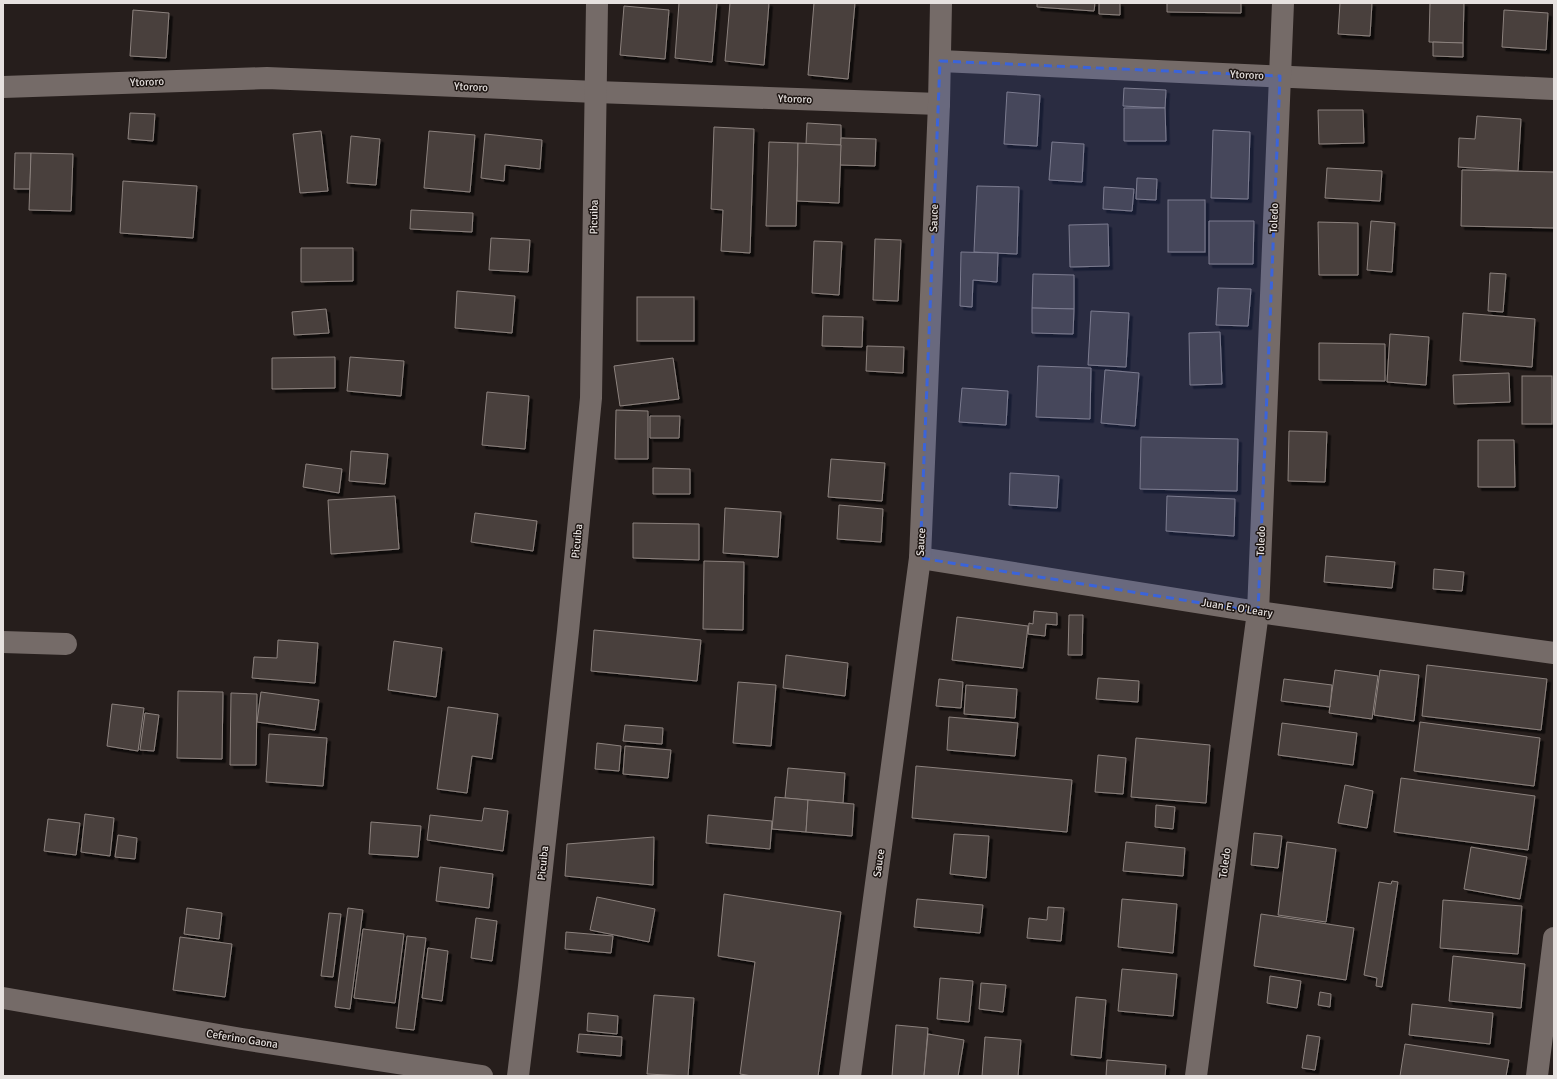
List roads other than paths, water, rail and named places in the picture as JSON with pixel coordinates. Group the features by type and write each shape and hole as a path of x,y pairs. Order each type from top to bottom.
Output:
{"street":[{"name":"Picuiba","path":"518,1076 567,647 591,398 597,3"},
{"name":"Sauce","path":"850,1076 920,558 939,104 941,3"},
{"name":"Toledo","path":"1196,1076 1258,612 1283,3"},
{"name":"Ytororo","path":"940,61 1554,89"},
{"name":"Ytororo","path":"3,87 267,78 596,92 939,104"},
{"name":"Juan E. O'Leary","path":"920,558 1258,612 1554,653"},
{"path":"3,642 66,644"},
{"path":"1537,1076 1554,938"},
{"name":"Ceferino Gaona","path":"3,998 242,1039 482,1076"}]}
